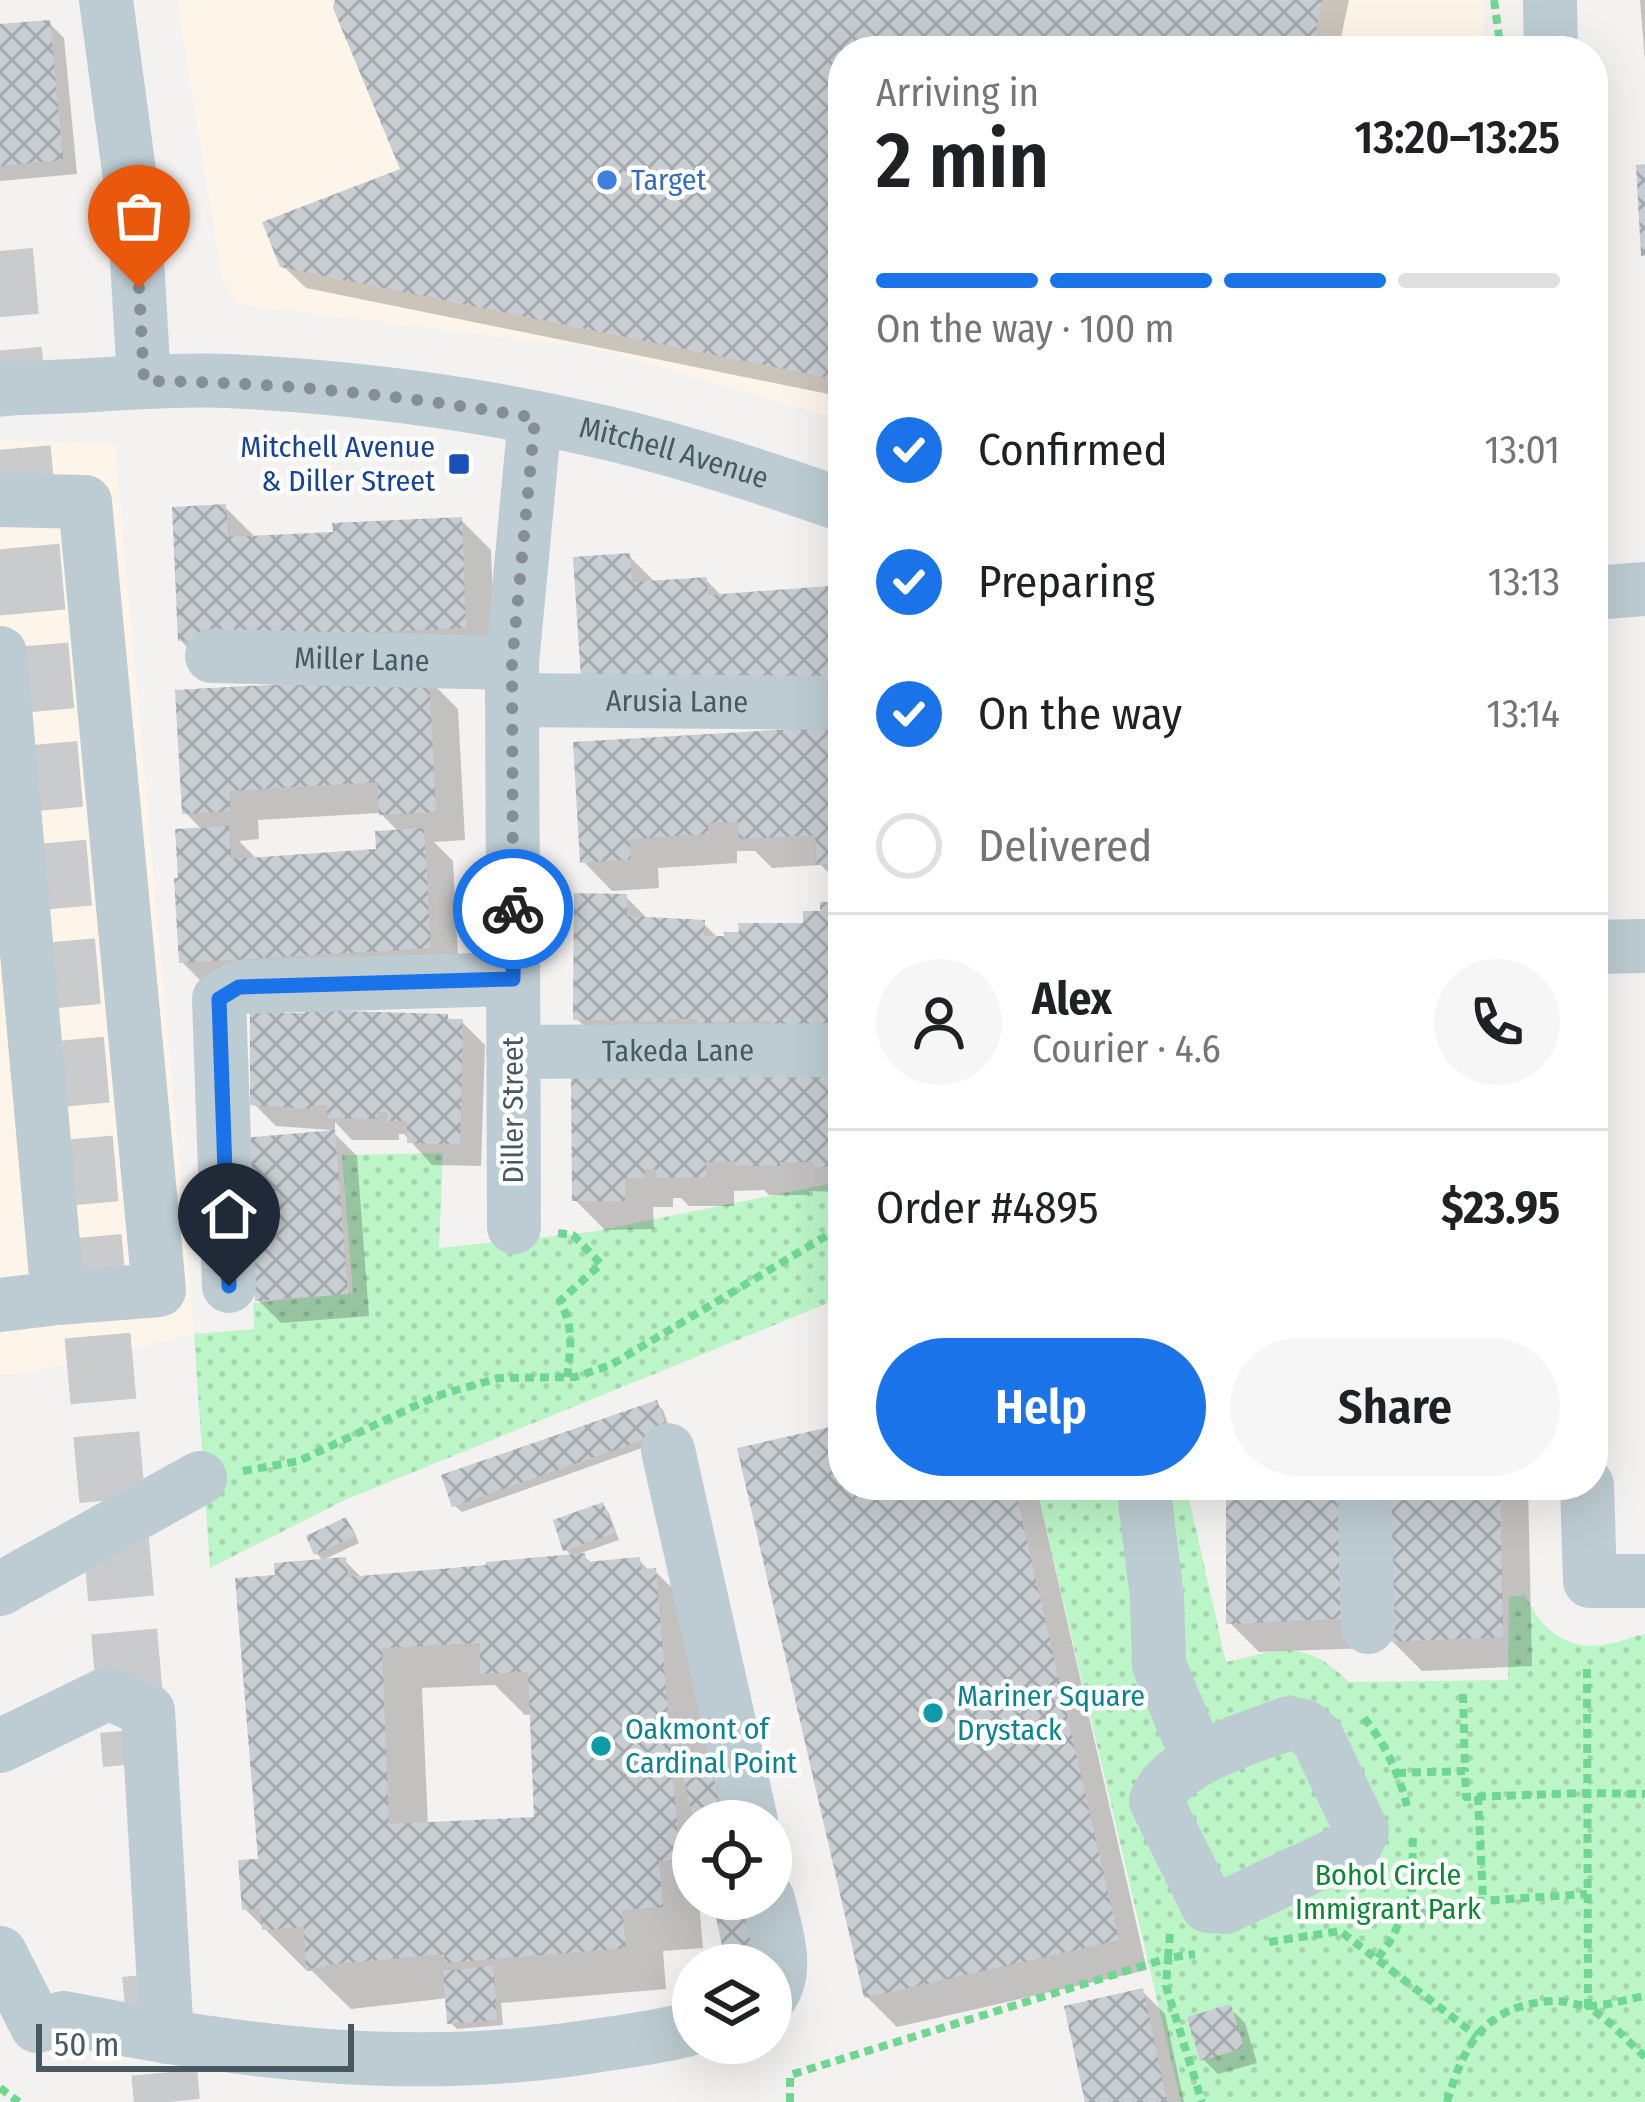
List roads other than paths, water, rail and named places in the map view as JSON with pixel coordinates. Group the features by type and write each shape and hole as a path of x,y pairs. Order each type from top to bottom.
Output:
{"street":[{"path":"106,0 134,208 144,381"},
{"path":"1550,0 1551,36"},
{"name":"Mitchell Avenue","path":"0,388 224,381 448,403 608,433 828,500"},
{"name":"Diller Street","path":"514,1228 512,682 535,418"},
{"path":"0,500 85,502 160,1290 0,1305"},
{"path":"1608,592 1645,589"},
{"path":"0,653 58,1298"},
{"name":"Miller Lane","path":"212,656 512,682"},
{"name":"Arusia Lane","path":"512,682 828,702"},
{"path":"1608,947 1645,946"},
{"path":"229,1286 219,999 239,987 513,979"},
{"name":"Takeda Lane","path":"513,1052 828,1049"},
{"path":"668,1450 746,1800"},
{"path":"0,1589 200,1478"},
{"path":"1145,1500 1159,1665 1198,1758"},
{"path":"1364,1500 1368,1627"},
{"path":"1587,1500 1590,1581 1645,1581"},
{"path":"0,1746 109,1693 148,1711 167,2037"},
{"path":"1289,1723 1304,1726 1317,1737 1361,1831 1354,1846 1225,1907 1209,1929 1156,1801 1162,1786 1198,1758 1289,1723"},
{"path":"0,1953 37,2026 64,2018 306,2055 399,2061 546,2053 672,2032"}],"tunnel":[{"path":"0,251 136,1764"},
{"path":"155,1974 167,2102"}],"place":[{"name":"Target","path":"607,180"},
{"name":"Mitchell Avenue & Diller Street","path":"459,464"},
{"name":"Mariner Square Drystack","path":"933,1713"},
{"name":"Oakmont of Cardinal Point","path":"601,1746"}],"park label":[{"name":"Bohol Circle Immigrant Park","path":"1388,1892"}]}
